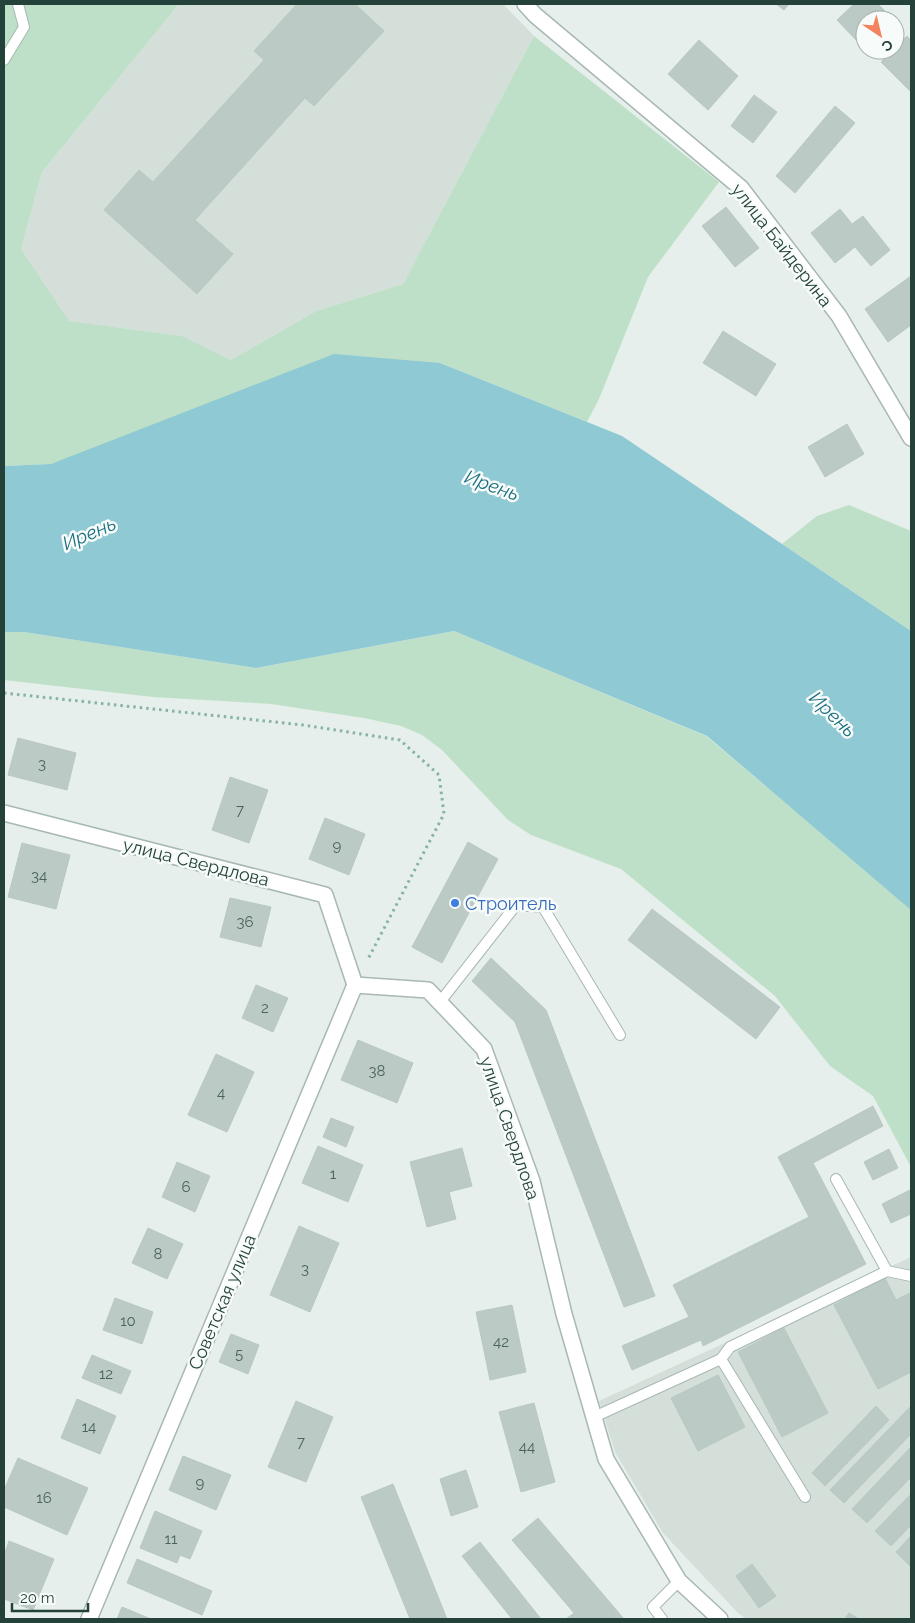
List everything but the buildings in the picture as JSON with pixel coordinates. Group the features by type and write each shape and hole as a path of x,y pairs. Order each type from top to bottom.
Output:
{"street":[{"name":"улица Байдерина","path":"534,8 741,188 838,316 911,438"},
{"name":"улица Свердлова","path":"4,812 325,895 355,984 428,990 484,1049 532,1182 564,1314 606,1459 679,1582 720,1619"},
{"name":"Советская улица","path":"89,1619 355,984"}],"lane":[{"path":"4,60 24,28 18,4"},
{"path":"440,1002 516,905 543,907 620,1035"},
{"path":"836,1179 887,1271"},
{"path":"594,1417 721,1359 730,1347 887,1271 911,1276"},
{"path":"721,1359 805,1497"},
{"path":"662,1619 653,1607 679,1582"}],"path":[{"path":"4,694 303,725 400,740 439,775 444,814 355,984"}],"shaded area":[{"path":"179,4 503,4 534,36 403,284 316,311 231,360 182,336 68,321 21,249 42,172"},
{"path":"911,1257 911,1619 746,1619 737,1612 663,1533 615,1452 599,1401"}],"green space":[{"path":"4,4 179,4 42,172 21,249 69,321 182,336 231,360 316,311 403,284 534,36 719,182 648,277 599,399 587,422 440,363 51,464 4,466"},
{"path":"849,505 911,531 911,631 782,544 817,516"},
{"path":"454,631 706,736 908,906 911,910 911,1167 873,1096 830,1066 775,996 621,869 531,835 508,820 442,750 422,735 401,726 364,718 271,704 153,697 4,680 4,632 24,632 256,668"}],"water":[{"name":"Ирень","path":"334,354 440,363 622,436 911,631 911,910 707,736 454,631 256,668 24,632 4,632 4,466 51,464"}],"place":[{"name":"Строитель","path":"455,903"}]}
